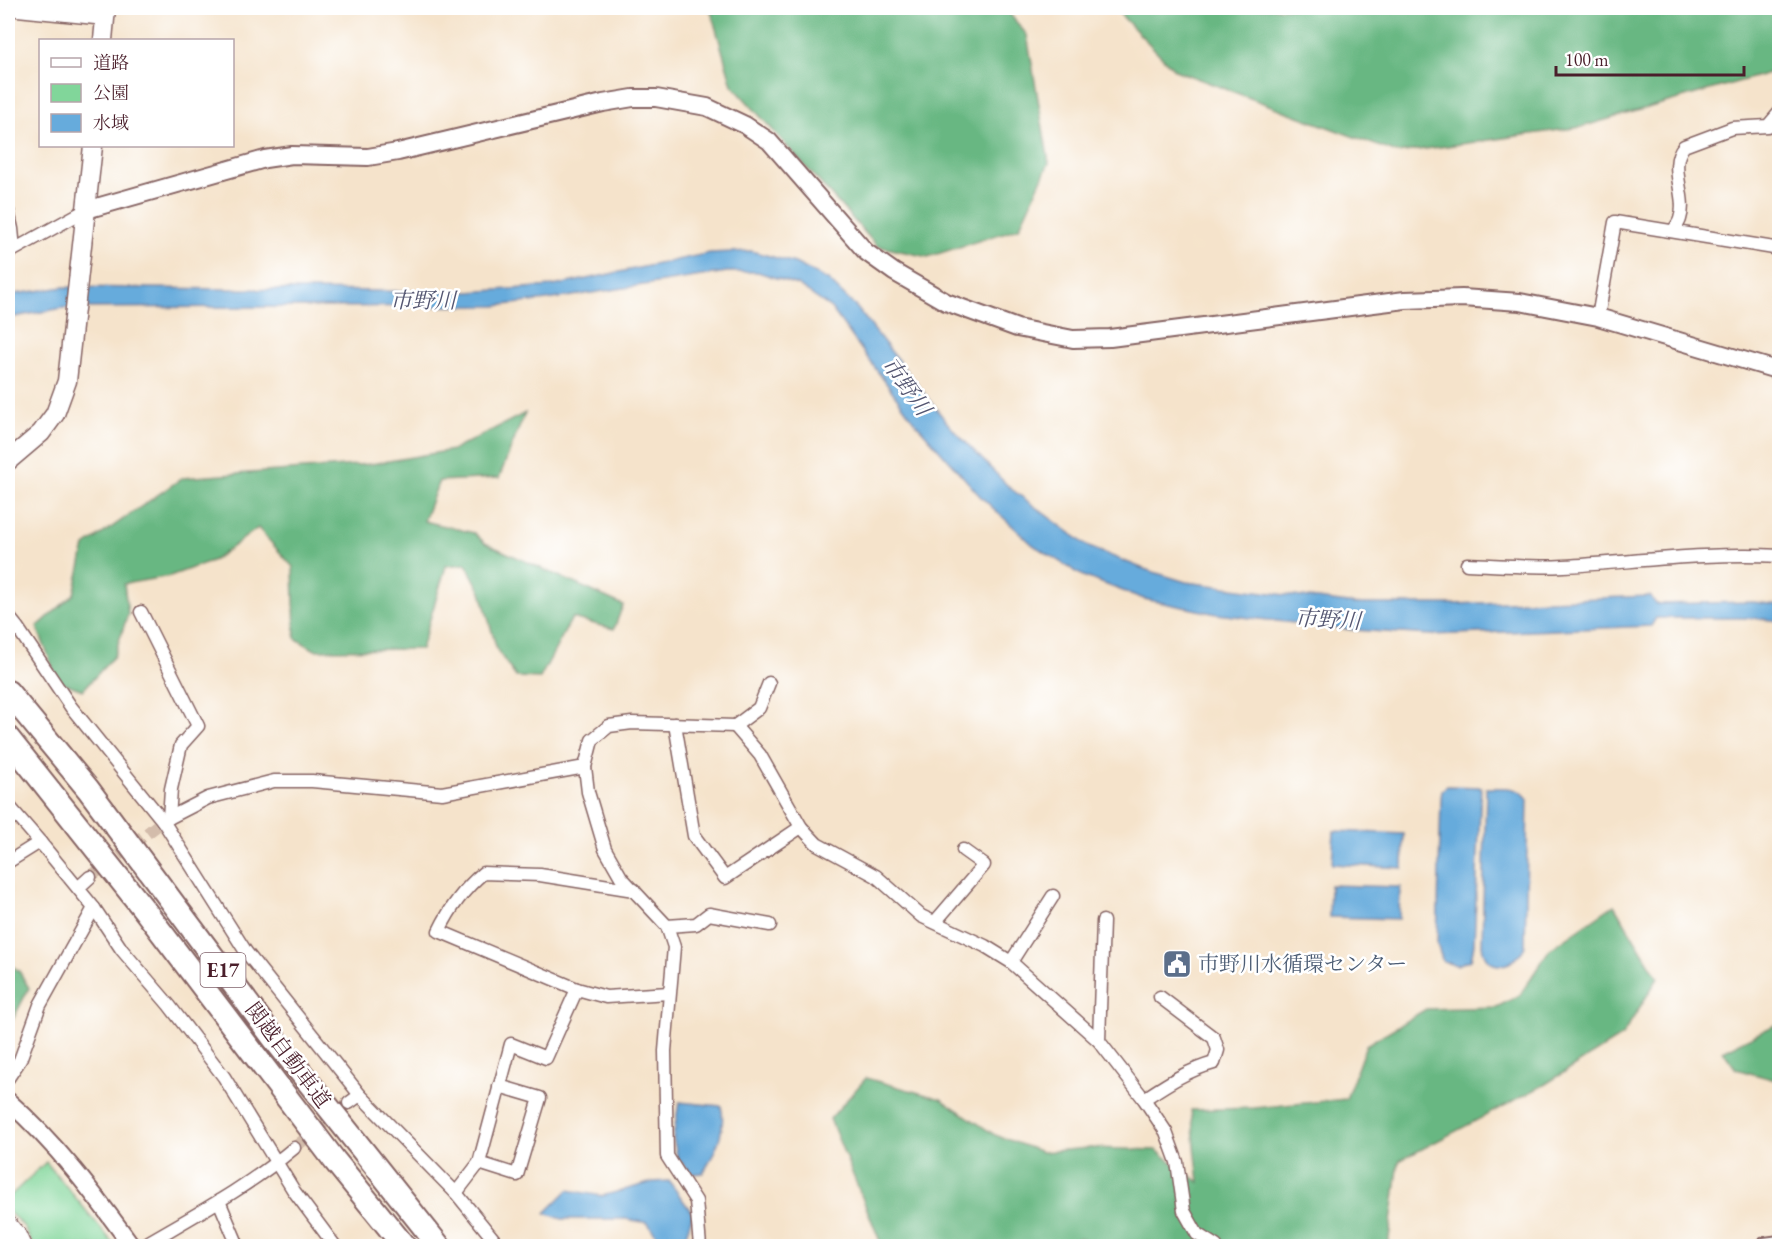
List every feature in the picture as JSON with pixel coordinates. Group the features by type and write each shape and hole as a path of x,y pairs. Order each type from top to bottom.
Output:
{"highway":[{"name":"関越自動車道","path":"8,692 88,789 278,1044 439,1246"},
{"name":"関越自動車道","path":"8,738 139,903 335,1161 404,1246"}],"main road":[{"path":"103,39 106,13"},
{"path":"8,460 41,433 55,414 67,381 93,147"}],"street":[{"path":"8,9 106,13"},
{"path":"11,251 86,210 265,159 292,155 368,157 398,152 603,103 633,98 657,98 707,108 745,124 769,141 866,252 894,272 946,302 1017,328 1073,339 1110,338 1405,300 1462,298 1520,302 1598,317 1779,371"},
{"path":"1673,231 1681,219 1682,191 1677,161 1679,152 1684,146 1732,128 1767,126 1779,112"},
{"path":"8,211 12,229 11,251"},
{"path":"1598,317 1615,222 1779,249"},
{"path":"1467,564 1561,566 1683,557 1779,556"},
{"path":"141,612 198,726 181,745 166,819"},
{"path":"8,616 71,707 166,819 246,952 360,1095 456,1192 499,1246"},
{"path":"700,1246 696,1201 667,1156 665,1051 674,947 667,926 621,877 605,849 588,792 585,767 592,740 609,726 632,723 735,726 759,708 769,684"},
{"path":"675,724 694,836 725,878 801,827"},
{"path":"735,726 760,755 801,827 817,844 876,876 921,916 986,946 1011,962 1099,1041 1144,1099 1166,1132 1177,1162 1185,1211 1197,1234 1216,1246"},
{"path":"166,819 208,798 274,781 312,781 442,793 585,767"},
{"path":"8,806 94,908 122,950 169,1005 224,1077 294,1191 335,1246"},
{"path":"8,862 40,842"},
{"path":"935,922 984,865 963,850"},
{"path":"634,890 540,875 483,873 470,884 450,909 439,931 577,989 606,997 669,993"},
{"path":"78,888 90,877"},
{"path":"1011,962 1053,896"},
{"path":"8,1078 20,1060 40,1005 94,908"},
{"path":"667,926 696,924 710,914 770,925"},
{"path":"1099,1041 1103,921"},
{"path":"456,1192 479,1163 511,1044 546,1058 577,989"},
{"path":"1144,1099 1172,1080 1198,1067 1214,1063 1218,1050 1214,1038 1160,997"},
{"path":"479,1163 517,1175 540,1098 499,1086"},
{"path":"350,1103 360,1095"},
{"path":"8,1101 63,1157 132,1246"},
{"path":"142,1246 219,1201 294,1149"},
{"path":"219,1201 238,1246"},
{"path":"8,1221 13,1235 25,1246"},
{"path":"1765,1246 1779,1244"}],"green space":[{"path":"710,8 1005,8 1027,35 1049,163 1019,228 928,257 877,246 732,85"},
{"path":"1114,8 1779,8 1779,65 1772,72 1581,127 1397,153 1175,70"},
{"path":"525,413 499,478 439,481 424,521 474,533 485,543 623,605 614,629 572,618 540,678 516,677 497,650 481,592 466,564 446,566 421,649 315,650 295,638 293,567 258,528 214,560 170,576 124,584 128,614 114,656 83,690 58,681 37,627 74,594 85,546 182,478 371,464 453,450"},
{"path":"1614,905 1658,978 1622,1036 1544,1085 1399,1161 1388,1246 1102,1246 1080,1238 1057,1246 882,1246 830,1119 866,1078 941,1099 995,1135 1042,1152 1089,1148 1156,1150 1199,1182 1191,1110 1254,1108 1346,1099 1366,1045 1426,1009 1497,1007 1520,995 1549,950"},
{"path":"8,963 19,971 29,988 8,1025"},
{"path":"1779,1023 1779,1081 1736,1069 1723,1051"},
{"path":"46,1162 113,1243 111,1246 33,1246 24,1227 8,1211 8,1198"}],"water":[{"name":"市野川","path":"751,251 795,263 828,280 857,308 949,425 1010,488 1089,547 1144,569 1186,582 1356,604 1455,604 1650,596 1656,604 1753,602 1779,605 1779,621 1753,618 1656,618 1651,626 1431,635 1354,630 1217,614 1144,599 1083,576 1033,545 980,496 914,421 831,308 797,285 758,272 727,272 495,306 63,308 8,318 8,295 64,287 468,292 553,286 710,253"},
{"path":"1447,786 1481,787 1474,944 1471,960 1457,965 1443,962 1437,944 1441,798 1442,790"},
{"path":"1486,788 1515,789 1528,799 1525,946 1514,960 1501,965 1489,961 1482,945"},
{"path":"1334,831 1404,834 1403,868 1332,864"},
{"path":"1330,885 1400,887 1399,919 1329,917"},
{"path":"679,1102 721,1106 721,1132 716,1150 703,1173 693,1174 678,1159 673,1138"},
{"path":"669,1181 693,1214 682,1246 666,1243 648,1223 626,1219 562,1219 545,1213 568,1190 602,1196 653,1182"}],"tunnel":[{"path":"90,877 163,821"},
{"path":"294,1148 349,1103"}],"place":[{"name":"市野川水循環センター","path":"1177,964"}]}
